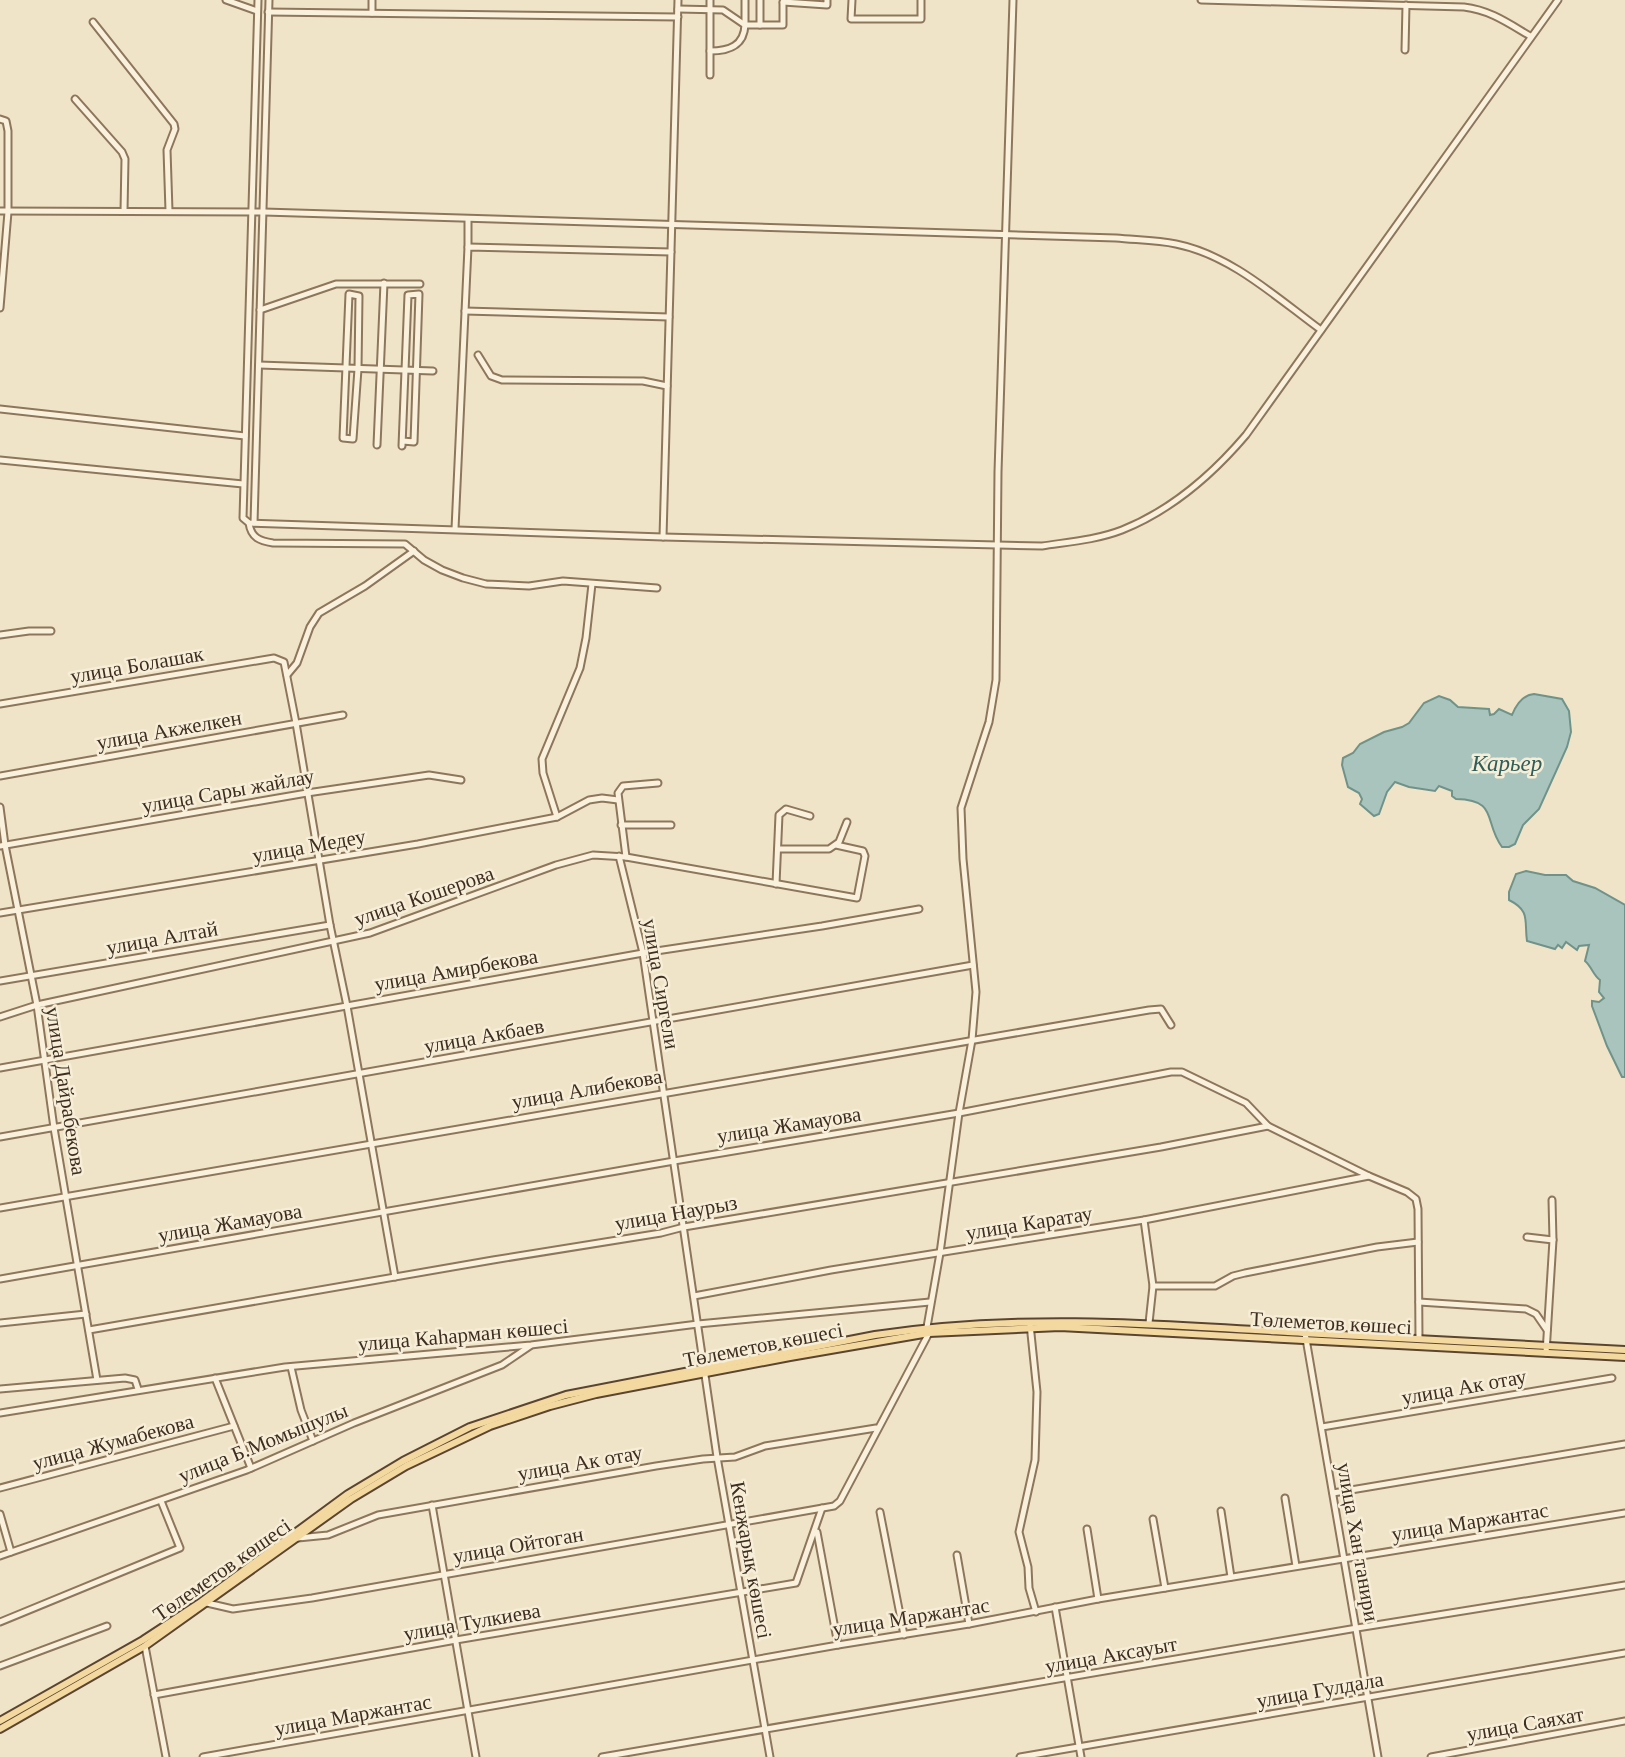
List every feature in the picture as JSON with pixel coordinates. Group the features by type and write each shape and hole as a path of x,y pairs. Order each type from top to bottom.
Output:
{"main road":[{"name":"Төлеметов көшесі","path":"0,1729 145,1646 207,1603 348,1494 403,1461 488,1420 566,1395 928,1330 1030,1325 1149,1323 1306,1336 1419,1338 1625,1357"},
{"name":"Төлеметов көшесі","path":"1030,1325 1546,1349 1625,1350"},
{"name":"Төлеметов көшесі","path":"0,1721 143,1640 295,1536"}],"street":[{"path":"226,0 257,11"},
{"path":"258,0 243,518 252,523 1042,546 1088,539 1122,530 1173,503 1220,465 1247,435 1558,0"},
{"path":"269,0 253,534 259,541 273,543 405,544 424,560 442,570 463,579 486,584 530,586 562,582 657,588"},
{"path":"372,0 372,13"},
{"path":"663,537 678,0"},
{"path":"710,0 710,75"},
{"path":"723,0 723,10"},
{"path":"710,51 727,49 744,36 745,0"},
{"path":"760,0 760,25"},
{"path":"678,9 723,10 745,25 783,25 783,1 827,5 827,0"},
{"path":"852,0 851,19 921,19 921,0"},
{"path":"876,1428 928,1330 930,1302 940,1253 972,1040 976,992 963,859 961,808 989,722 996,680 997,545 1013,0"},
{"path":"1201,0 1482,9 1531,36"},
{"path":"1405,50 1406,5"},
{"path":"268,12 678,17"},
{"path":"93,22 174,124 175,130 167,150 169,211"},
{"path":"75,99 122,152 125,159 124,211"},
{"path":"0,119 6,121 8,131 8,212 0,308"},
{"path":"241,211 252,201"},
{"path":"0,212 241,211 1116,238 1176,244 1204,253 1228,264 1321,330"},
{"path":"241,211 252,222"},
{"path":"455,529 468,219"},
{"path":"468,247 671,252"},
{"path":"377,445 384,283"},
{"path":"260,310 336,284 420,284"},
{"path":"349,294 359,296 358,369 353,438 344,438 349,294"},
{"path":"419,294 416,370 414,442 402,443 408,295 419,294"},
{"path":"465,311 669,317"},
{"path":"478,355 491,376 502,380 643,381 667,386"},
{"path":"259,365 433,371"},
{"path":"0,409 245,436"},
{"path":"0,460 243,484"},
{"path":"395,1277 287,675 297,663 310,627 319,613 365,586 414,551"},
{"path":"557,817 543,773 542,759 580,668 592,584"},
{"path":"0,635 24,631 51,631"},
{"name":"улица Болашак","path":"0,704 274,658 284,662 287,675"},
{"name":"улица Акжелкен","path":"0,776 343,715"},
{"name":"улица Сары жайлау","path":"3,846 307,793 429,775 461,780"},
{"path":"618,800 618,793 623,786 658,783"},
{"name":"улица Медеу","path":"0,913 319,861 557,817 589,800 618,800"},
{"name":"улица Сиргели","path":"618,800 623,856 643,953 704,1371"},
{"name":"улица Дайрабекова","path":"0,807 3,846 37,1005 54,1128 97,1380"},
{"path":"776,884 779,815 786,809 810,816"},
{"path":"778,849 829,849 836,845 847,822"},
{"path":"621,825 671,825"},
{"name":"улица Кошерова","path":"0,1017 37,1005 370,933 556,865 593,855 623,856 855,898 858,896 865,856 863,851 836,845"},
{"name":"улица Амирбекова","path":"0,1068 643,953 919,909"},
{"name":"улица Алтай","path":"0,982 330,925"},
{"name":"улица Акбаев","path":"0,1137 973,965"},
{"name":"улица Алибекова","path":"0,1208 664,1092 1161,1009 1171,1025"},
{"name":"улица Жамауова","path":"0,1279 1182,1072 1246,1103 1268,1126 1407,1192 1416,1199 1419,1338"},
{"name":"улица Наурыз","path":"89,1330 1161,1147 1268,1126"},
{"name":"улица Каратау","path":"694,1296 831,1270 1144,1220 1369,1176"},
{"path":"1546,1349 1553,1240 1552,1199"},
{"path":"1144,1220 1153,1286 1149,1323"},
{"path":"1527,1237 1553,1240"},
{"path":"1153,1286 1215,1286 1245,1273 1377,1247 1418,1242"},
{"name":"улица Каһарман көшесі","path":"0,1413 138,1389 291,1367 531,1345 698,1324 930,1302"},
{"path":"1419,1302 1526,1309 1536,1314 1547,1330"},
{"path":"0,1322 86,1314"},
{"path":"1030,1325 1037,1392 1035,1460 1019,1532 1036,1612"},
{"name":"улица Хан танири","path":"1306,1336 1378,1757"},
{"name":"улица Б.Момышулы","path":"0,1556 251,1468 502,1365 531,1345"},
{"path":"291,1367 301,1410 313,1441"},
{"name":"Кенжарық көшесі","path":"704,1371 770,1757"},
{"path":"0,1389 125,1378 135,1380 138,1389"},
{"path":"215,1378 251,1468"},
{"name":"улица Ак отау","path":"1322,1427 1612,1378"},
{"name":"улица Жумабекова","path":"0,1488 234,1426"},
{"name":"улица Ак отау","path":"295,1536 328,1535 378,1515 717,1457 735,1457 765,1446 876,1428"},
{"name":"улица Ойтоган","path":"207,1603 233,1609 251,1608 834,1506 840,1501 876,1428"},
{"path":"1333,1493 1625,1444"},
{"path":"1284,1498 1296,1566"},
{"path":"0,1622 180,1548 161,1501"},
{"path":"432,1505 476,1757"},
{"path":"822,1508 816,1529 838,1645"},
{"path":"1221,1511 1231,1577"},
{"path":"880,1512 904,1635"},
{"name":"улица Маржантас","path":"203,1757 838,1645 969,1625 1098,1599 1625,1513"},
{"path":"0,1514 11,1552"},
{"path":"1153,1518 1165,1588"},
{"name":"улица Тулкиева","path":"154,1695 456,1640 796,1583 816,1529"},
{"path":"1087,1530 1098,1599"},
{"path":"957,1555 969,1625"},
{"name":"улица Аксауыт","path":"602,1757 1625,1585"},
{"path":"1055,1607 1081,1757"},
{"path":"0,1666 107,1626"},
{"path":"145,1646 166,1757"},
{"name":"улица Гулдала","path":"1020,1757 1625,1653"},
{"name":"улица Саяхат","path":"1431,1757 1625,1721"}],"water":[{"name":"Карьер","path":"1534,694 1562,699 1569,711 1571,732 1539,809 1523,825 1515,844 1509,847 1502,847 1488,814 1479,803 1456,799 1452,796 1452,791 1439,786 1435,791 1395,782 1387,792 1379,814 1374,816 1360,804 1362,799 1359,793 1348,787 1342,765 1343,758 1353,753 1360,744 1409,723 1424,703 1439,696 1458,707 1489,709 1490,715 1499,709 1512,715 1520,701"},
{"path":"1526,871 1566,875 1573,881 1595,888 1625,905 1625,1077 1622,1077 1607,1046 1592,1006 1592,1001 1599,1002 1604,998 1599,992 1600,980 1585,961 1589,945 1579,946 1577,950 1566,942 1562,948 1558,945 1555,949 1527,941 1524,913 1509,900 1516,874"}]}
